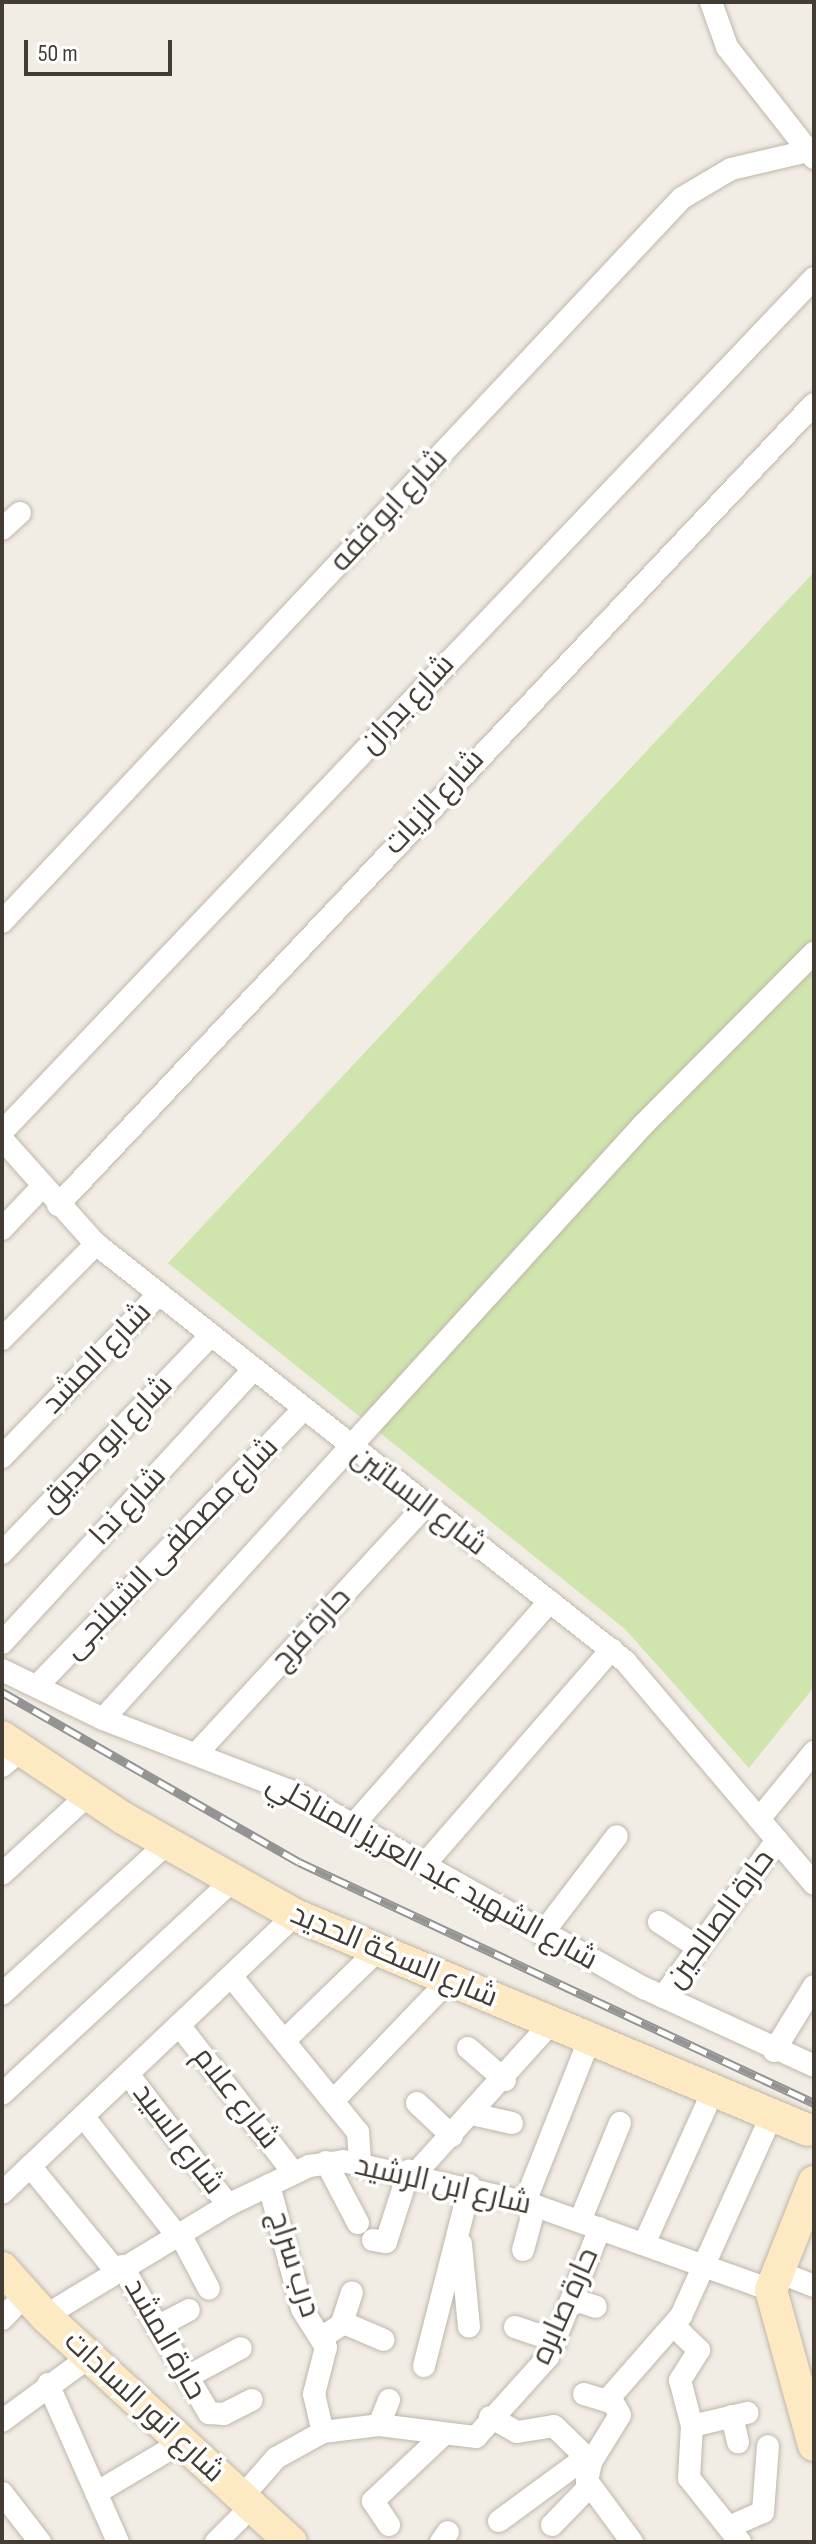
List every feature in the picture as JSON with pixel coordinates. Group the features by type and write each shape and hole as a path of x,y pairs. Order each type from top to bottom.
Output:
{"street":[{"path":"711,2 727,47 811,154"},
{"name":"شارع ابو قفه","path":"2,922 682,198 731,169 811,154"},
{"name":"شارع بدران","path":"2,1132 814,278"},
{"name":"شارع الزيات","path":"58,1205 814,404"},
{"path":"2,529 20,513"},
{"path":"103,1719 643,1125 814,953"},
{"name":"شارع البساتين","path":"2,1139 96,1244 350,1449 612,1649 644,1679 814,1884"},
{"path":"2,1229 42,1187"},
{"path":"2,1339 96,1244"},
{"name":"شارع المشد","path":"2,1457 159,1294"},
{"name":"شارع ابو صديق","path":"2,1553 211,1335"},
{"name":"شارع ندا","path":"2,1643 254,1369"},
{"name":"شارع مصطفى الشبلنجى","path":"38,1685 303,1410"},
{"name":"حارة فرج","path":"198,1752 424,1507"},
{"path":"355,1823 550,1601"},
{"path":"424,1865 612,1649"},
{"name":"شارع الشهيد عبد العزيز المناخلي","path":"2,1670 103,1719 198,1752 355,1823 542,1934 774,2051 814,2066"},
{"name":"شارع السكة الحديد","path":"8,1751 88,1795 230,1883 295,1915 808,2130"},
{"path":"759,1819 814,1752"},
{"path":"2,1874 88,1795"},
{"path":"542,1934 617,1836"},
{"name":"حارة الصالحين","path":"663,1997 777,1840"},
{"path":"4,1987 166,1844"},
{"path":"2,2094 230,1883"},
{"path":"2,2193 295,1915"},
{"path":"659,1922 699,1948"},
{"path":"284,2041 377,1951"},
{"path":"231,1976 358,2132 360,2163"},
{"path":"333,2101 449,1980"},
{"path":"774,2051 814,1986"},
{"path":"326,2162 365,2232 386,2242 412,2172 452,2136 505,2080 552,2022"},
{"name":"شارع علام","path":"179,2025 293,2172"},
{"path":"523,2250 530,2204 590,2038"},
{"path":"468,2048 505,2080"},
{"name":"شارع السيد","path":"128,2074 228,2205"},
{"path":"644,2244 714,2089"},
{"path":"417,2103 452,2136"},
{"path":"472,2114 512,2123"},
{"path":"637,2429 616,2407 611,2394 674,2326 705,2266 772,2114"},
{"path":"83,2116 177,2233 209,2289"},
{"name":"حارة صابره","path":"216,2542 276,2458 323,2432 379,2425 441,2437 476,2437 490,2417 537,2372 556,2341 572,2299 620,2123"},
{"name":"شارع ابن الرشيد","path":"2,2319 118,2268 293,2172 326,2162 360,2163 470,2186 590,2224 705,2266 814,2286"},
{"name":"حارة المشد","path":"30,2166 118,2268 213,2415 252,2400"},
{"path":"814,2182 773,2280 814,2445"},
{"name":"درب سراج","path":"269,2185 302,2309 321,2338 327,2356 314,2394 323,2432"},
{"path":"424,2366 470,2186"},
{"path":"459,2228 473,2269 469,2327"},
{"name":"شارع انور السادات","path":"2,2268 35,2306 291,2542"},
{"path":"321,2338 342,2323 352,2293"},
{"path":"572,2299 596,2307"},
{"path":"157,2327 189,2310"},
{"path":"342,2323 384,2340"},
{"path":"674,2326 699,2350 681,2377 692,2426 689,2478 734,2535 763,2512 768,2446"},
{"path":"515,2327 556,2341"},
{"path":"187,2377 241,2348"},
{"path":"2,2421 48,2384 89,2357"},
{"path":"48,2384 118,2542"},
{"path":"584,2394 616,2407"},
{"path":"379,2425 389,2400"},
{"path":"616,2407 589,2459 589,2487 632,2542"},
{"path":"692,2426 740,2414 738,2442"},
{"path":"490,2417 517,2432 554,2426 589,2459"},
{"path":"389,2525 373,2501 441,2437"},
{"path":"96,2493 182,2442"},
{"path":"499,2521 589,2459"},
{"path":"552,2525 589,2487"},
{"path":"2,2493 40,2542"}],"green space":[{"path":"814,572 814,1687 749,1768 625,1629 168,1263"}],"railway":[{"path":"2,1692 299,1862 814,2103"}]}
